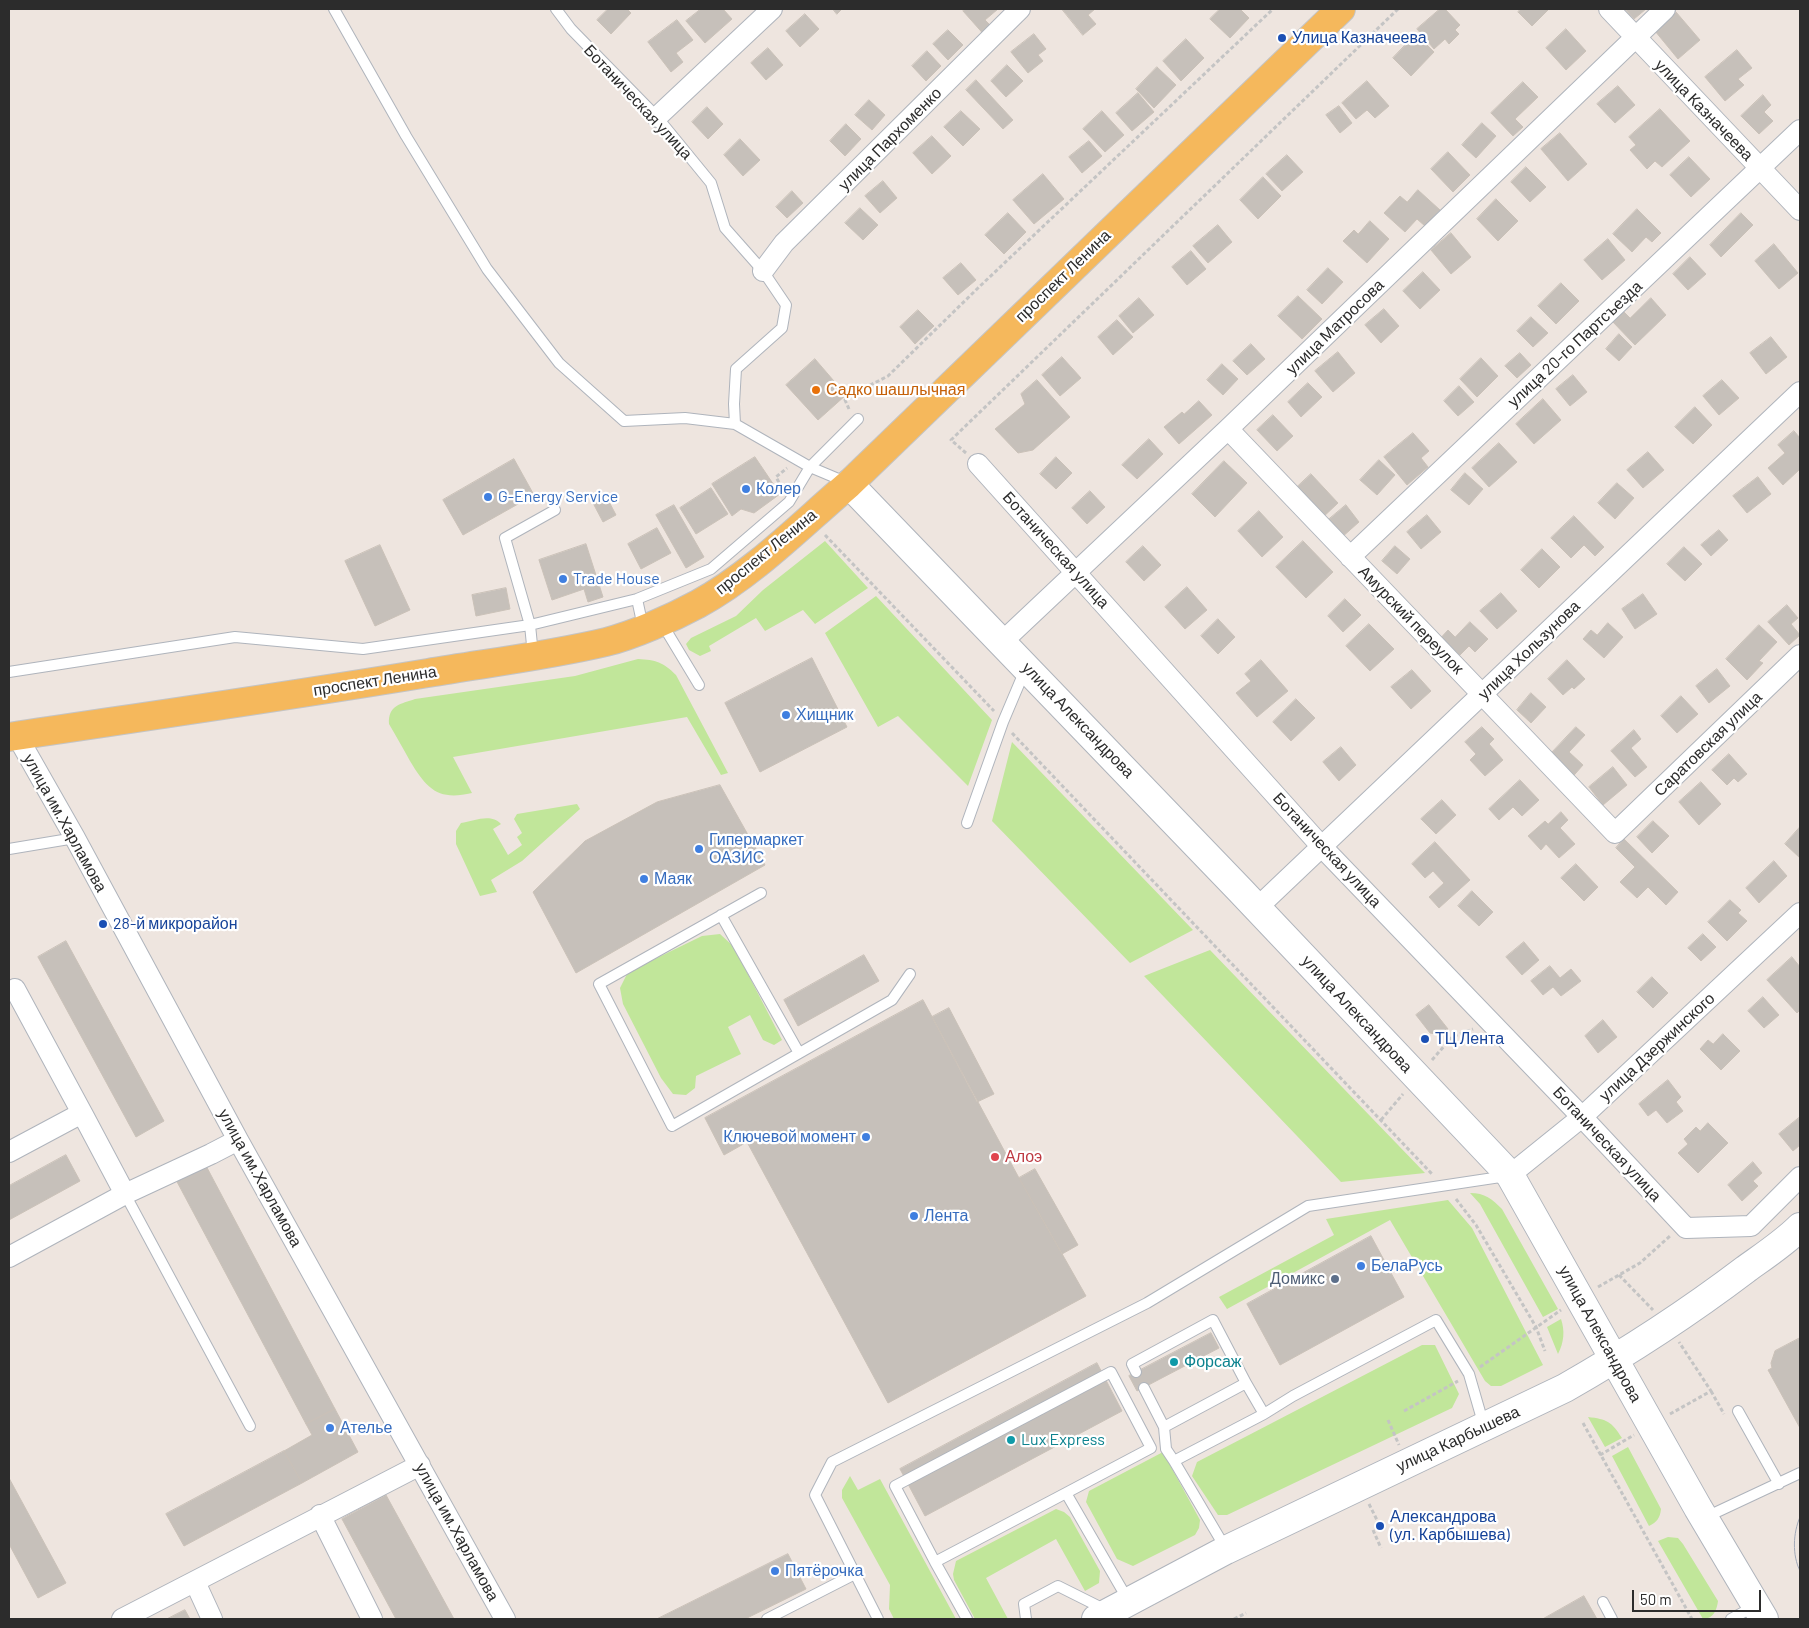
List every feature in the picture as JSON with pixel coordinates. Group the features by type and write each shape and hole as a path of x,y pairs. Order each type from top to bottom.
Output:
{"main road":[{"name":"проспект Ленина","path":"13,736 357,685 608,642 698,604 737,578 777,547 849,484 1341,9"},
{"name":"улица Александрова","path":"849,484 1026,666 1510,1175 1704,1518 1760,1612"},
{"name":"улица Карбышева","path":"1111,1611 1226,1550 1565,1388 1615,1360 1669,1326 1728,1284 1800,1227"}],"street":[{"path":"657,117 772,9"},
{"name":"улица Пархоменко","path":"763,271 784,243 1020,9"},
{"name":"улица Казначеева","path":"1609,9 1800,210"},
{"name":"улица Матросова","path":"1002,642 1228,430 1665,9"},
{"name":"улица 20-го Партсъезда","path":"1350,557 1800,130"},
{"name":"улица Хользунова","path":"1257,908 1800,392"},
{"name":"Амурский переулок","path":"1228,430 1615,833"},
{"name":"Ботаническая улица","path":"978,464 1322,847 1582,1117 1684,1227"},
{"name":"Саратовская улица","path":"1615,833 1800,656"},
{"name":"улица им.Харламова","path":"13,736 75,838 238,1140 505,1619"},
{"name":"улица Дзержинского","path":"1510,1175 1582,1117 1800,913"},
{"path":"12,989 82,1112 125,1194"},
{"path":"9,1152 82,1112"},
{"path":"9,1258 125,1194 238,1140"},
{"path":"1684,1227 1751,1226 1800,1177"},
{"path":"122,1619 420,1465"},
{"path":"320,1516 372,1619"},
{"path":"194,1582 212,1619"}],"lane":[{"path":"334,9 406,136 488,269 559,363 624,422 685,418 735,424 810,467 849,484"},
{"name":"Ботаническая улица","path":"556,9 571,30 657,117 710,183 726,228 763,271 786,305 782,328 736,370 735,424"},
{"path":"9,672 235,637 363,649 530,625 637,599 711,569 789,502 810,467 858,419"},
{"path":"533,656 530,625 505,538 555,510"},
{"path":"637,599 652,625 700,685"},
{"path":"967,823 1003,722 1026,666"},
{"path":"9,849 75,838"},
{"path":"761,893 599,984 672,1126 892,1000 910,974"},
{"path":"721,915 799,1054"},
{"path":"878,1619 815,1496 832,1462 1146,1303 1308,1206 1510,1175"},
{"path":"125,1194 250,1426"},
{"path":"1136,1372 1132,1364 1214,1320 1264,1414"},
{"path":"1174,1461 1436,1320 1469,1374 1484,1427"},
{"path":"935,1562 1151,1448 1111,1372 895,1486 935,1562 967,1619"},
{"path":"1164,1427 1246,1382"},
{"path":"1144,1388 1164,1427 1166,1449 1226,1550"},
{"path":"1738,1411 1779,1484"},
{"path":"1704,1518 1800,1473"},
{"path":"1066,1493 1111,1611"},
{"path":"767,1619 855,1574"},
{"path":"1026,1619 1024,1604 1058,1586 1111,1611"},
{"path":"1603,1602 1612,1619"},
{"path":"1731,1619 1760,1612"}],"path":[{"path":"849,410 845,400 849,396 888,376 978,288 1273,9"},
{"path":"951,440 1398,9"},
{"path":"789,502 776,477 797,460"},
{"path":"825,535 997,714"},
{"path":"1012,732 1435,1176"},
{"path":"1456,1200 1476,1225 1536,1327 1545,1351"},
{"path":"1404,1412 1469,1374 1580,1297 1640,1263 1684,1227"},
{"path":"1600,1455 1711,1391 1669,1326 1619,1275"},
{"path":"1583,1423 1692,1619"},
{"path":"1373,1530 1381,1548"},
{"path":"1234,1619 1246,1613"}],"green space":[{"path":"825,541 868,588 815,624 803,610 765,631 756,618 709,646 711,651 700,656 689,650 686,644 691,638 736,616 763,590"},
{"path":"876,596 992,720 968,786 898,716 878,727 825,633"},
{"path":"638,659 659,662 676,675 728,773 721,775 687,717 453,757 472,793 460,795 442,794 428,786 422,779 389,724 389,718 396,706 415,699 575,676"},
{"path":"1012,742 1193,930 1130,963 992,821"},
{"path":"577,804 580,809 522,861 491,880 497,892 480,896 456,844 456,831 461,823 487,818 497,821 501,824 493,829 508,855 522,845 517,837 522,833 514,819 517,814"},
{"path":"720,934 734,947 782,1040 774,1045 763,1040 750,1015 728,1027 741,1054 696,1076 695,1088 686,1095 673,1094 661,1078 623,1004 620,988 628,972 702,936"},
{"path":"1210,950 1425,1173 1341,1182 1144,976"},
{"path":"1470,1193 1488,1197 1502,1209 1558,1309 1543,1317 1480,1204"},
{"path":"1448,1200 1472,1228 1543,1365 1501,1386 1491,1386 1485,1381 1390,1220 1227,1309 1219,1297 1334,1235 1326,1219"},
{"path":"1561,1319 1563,1336 1558,1354 1547,1327"},
{"path":"1422,1345 1435,1345 1459,1394 1452,1408 1227,1515 1218,1515 1192,1476 1197,1462"},
{"path":"1588,1417 1608,1422 1622,1438 1605,1447"},
{"path":"1628,1447 1661,1509 1658,1519 1649,1526 1612,1456"},
{"path":"1163,1452 1200,1520 1199,1528 1195,1535 1133,1566 1117,1559 1086,1502 1089,1491"},
{"path":"850,1476 858,1490 880,1479 956,1619 894,1619 889,1609 890,1585 842,1498 842,1490"},
{"path":"1056,1509 1070,1517 1100,1571 1099,1583 1085,1591 1056,1539 986,1578 1008,1619 975,1619 954,1580 953,1574 956,1561"},
{"path":"1668,1537 1678,1538 1683,1544 1718,1601 1712,1616 1703,1619 1658,1541"}],"building":[{"path":"608,9 627,9 631,13 611,34 597,20"},
{"path":"701,9 723,9 732,19 705,43 686,21"},
{"path":"833,9 842,9 837,14"},
{"path":"966,9 998,9 985,20 995,30 987,38 963,11"},
{"path":"1062,9 1095,9 1088,15 1096,24 1083,35"},
{"path":"1220,9 1240,9 1249,18 1230,38 1210,19"},
{"path":"1440,9 1445,9 1460,25 1455,30 1459,34 1449,44 1445,39 1434,49 1417,29"},
{"path":"1521,9 1549,9 1532,26 1518,12"},
{"path":"1625,9 1646,9 1634,19"},
{"path":"1676,12 1700,40 1678,59 1655,31"},
{"path":"805,14 819,29 800,47 786,31"},
{"path":"677,20 693,40 676,53 683,62 671,72 648,42"},
{"path":"1566,29 1586,51 1566,70 1546,48"},
{"path":"948,30 963,45 948,60 933,44"},
{"path":"1034,34 1046,49 1038,55 1043,61 1028,73 1011,52"},
{"path":"1416,34 1434,52 1411,76 1393,58"},
{"path":"1186,39 1204,58 1181,81 1163,61"},
{"path":"768,48 783,65 766,80 751,63"},
{"path":"1737,50 1752,68 1738,79 1744,85 1725,101 1705,77"},
{"path":"927,51 941,66 926,81 912,66"},
{"path":"1007,65 1023,81 1006,97 991,81"},
{"path":"1157,67 1176,85 1154,108 1136,89"},
{"path":"976,80 1013,120 1003,129 966,90"},
{"path":"1367,81 1389,106 1375,118 1367,110 1356,119 1342,103"},
{"path":"1523,82 1538,97 1515,119 1523,127 1513,136 1491,113"},
{"path":"1618,86 1635,105 1615,123 1597,104"},
{"path":"1138,93 1154,112 1132,131 1116,113"},
{"path":"1763,95 1771,105 1764,112 1773,121 1759,134 1741,116"},
{"path":"869,100 885,115 872,130 855,115"},
{"path":"1339,106 1352,123 1340,133 1326,115"},
{"path":"707,107 723,124 708,139 692,122"},
{"path":"1660,109 1690,141 1662,167 1655,161 1647,169 1630,150 1636,145 1629,137"},
{"path":"961,111 980,129 963,146 944,127"},
{"path":"1102,111 1124,135 1105,152 1083,129"},
{"path":"1482,123 1496,136 1476,158 1462,145"},
{"path":"846,124 861,139 845,156 830,141"},
{"path":"1560,133 1587,164 1568,181 1541,149"},
{"path":"932,136 951,156 932,174 913,153"},
{"path":"740,139 760,160 743,176 724,155"},
{"path":"1089,141 1102,156 1082,173 1069,157"},
{"path":"1448,152 1470,175 1453,192 1431,169"},
{"path":"1287,155 1303,172 1282,191 1266,174"},
{"path":"1689,157 1710,179 1691,197 1670,175"},
{"path":"1526,167 1546,187 1530,202 1511,182"},
{"path":"1043,174 1064,199 1034,224 1013,200"},
{"path":"1263,177 1281,196 1258,219 1240,200"},
{"path":"883,181 897,198 880,213 865,196"},
{"path":"1418,190 1440,210 1425,226 1417,219 1405,232 1384,213 1400,196 1407,202"},
{"path":"792,191 803,203 787,218 776,207"},
{"path":"1496,199 1518,221 1498,241 1477,219"},
{"path":"860,208 878,225 863,240 845,223"},
{"path":"1637,209 1661,233 1652,242 1646,237 1632,252 1613,234"},
{"path":"1008,213 1026,232 1004,254 985,235"},
{"path":"1741,213 1753,225 1721,257 1710,245"},
{"path":"1370,221 1389,239 1367,263 1343,241 1354,230 1358,234"},
{"path":"1218,225 1232,242 1208,263 1193,246"},
{"path":"1451,233 1471,257 1451,274 1431,250"},
{"path":"1608,239 1625,260 1602,280 1584,260"},
{"path":"1774,244 1798,273 1779,289 1755,261"},
{"path":"1191,251 1206,269 1187,285 1172,267"},
{"path":"1690,257 1706,274 1688,290 1673,274"},
{"path":"961,263 976,280 958,295 943,278"},
{"path":"1328,268 1343,282 1322,304 1307,290"},
{"path":"1423,272 1440,290 1420,309 1403,291"},
{"path":"1561,283 1579,301 1556,324 1538,306"},
{"path":"1298,296 1322,319 1302,339 1278,316"},
{"path":"1139,298 1154,315 1133,333 1119,316"},
{"path":"1651,298 1666,315 1635,345 1612,321 1623,311 1630,318"},
{"path":"1384,309 1399,326 1381,343 1365,325"},
{"path":"918,310 934,326 915,344 900,327"},
{"path":"1531,317 1548,333 1533,347 1517,331"},
{"path":"1117,320 1133,337 1113,355 1098,337"},
{"path":"1619,334 1632,347 1619,361 1606,349"},
{"path":"1771,337 1787,357 1766,374 1750,353"},
{"path":"1251,344 1265,359 1247,375 1233,361"},
{"path":"1338,352 1355,373 1333,392 1315,371"},
{"path":"1520,353 1531,365 1517,378 1505,366"},
{"path":"1062,357 1081,378 1060,396 1042,375"},
{"path":"1481,358 1498,376 1477,397 1460,379"},
{"name":"Садко шашлычная","path":"815,359 846,395 818,420 786,385"},
{"path":"1222,364 1238,379 1223,395 1207,380"},
{"path":"1573,375 1587,392 1570,406 1556,389"},
{"path":"1037,380 1070,417 1033,450 1018,453 995,429 1025,404 1021,394"},
{"path":"1722,380 1739,398 1719,415 1703,396"},
{"path":"1308,383 1322,397 1301,417 1288,402"},
{"path":"1459,386 1474,402 1458,416 1444,401"},
{"path":"1543,399 1561,420 1534,444 1516,424"},
{"path":"1199,401 1212,415 1179,444 1164,427"},
{"path":"1695,407 1712,425 1693,444 1675,427"},
{"path":"1273,415 1293,436 1277,451 1257,430"},
{"path":"1794,431 1800,438 1800,469 1783,485 1768,468 1785,453 1778,445"},
{"path":"1413,433 1429,451 1421,458 1428,467 1407,485 1384,457"},
{"path":"1149,439 1163,454 1137,479 1122,465"},
{"path":"1499,443 1517,462 1489,487 1472,468"},
{"path":"1648,452 1664,470 1643,488 1627,470"},
{"name":"Колер","path":"755,457 780,494 754,513 741,509 732,516 712,484"},
{"path":"1056,457 1072,473 1056,489 1040,474"},
{"name":"G-Energy Service","path":"514,459 534,495 463,535 443,500"},
{"path":"1379,460 1395,475 1377,495 1360,480"},
{"path":"1224,461 1247,483 1215,517 1192,494"},
{"path":"1465,473 1483,489 1469,505 1451,490"},
{"path":"1311,474 1338,503 1320,520 1293,491"},
{"path":"1758,477 1771,494 1747,513 1733,496"},
{"path":"1617,483 1634,498 1615,519 1598,503"},
{"path":"711,488 728,514 696,534 680,508"},
{"path":"1090,491 1105,507 1087,524 1072,508"},
{"path":"606,496 616,515 603,522 593,503"},
{"path":"674,505 704,557 686,568 656,515"},
{"path":"1346,505 1359,522 1341,538 1327,521"},
{"path":"1259,511 1283,537 1262,557 1238,531"},
{"path":"1427,515 1441,532 1421,549 1407,532"},
{"path":"1574,516 1604,547 1595,556 1584,545 1571,558 1551,538"},
{"path":"657,528 671,553 641,569 628,544"},
{"path":"1719,530 1728,540 1711,556 1701,545"},
{"path":"1303,541 1333,572 1306,598 1276,567"},
{"path":"586,544 603,597 588,602 584,589 552,600 539,560"},
{"path":"380,545 410,610 375,626 345,561"},
{"path":"1143,546 1161,565 1144,581 1126,562"},
{"path":"1395,546 1410,559 1397,574 1382,561"},
{"path":"1684,547 1702,564 1685,581 1667,564"},
{"path":"1542,549 1560,567 1539,588 1521,570"},
{"path":"1187,587 1207,610 1185,629 1165,607"},
{"path":"506,588 510,609 476,616 472,595"},
{"path":"1501,593 1517,611 1497,629 1480,611"},
{"path":"1643,594 1657,614 1635,629 1622,609"},
{"path":"1345,599 1361,615 1343,632 1328,616"},
{"path":"1787,605 1798,618 1791,624 1800,635 1789,645 1768,622"},
{"path":"1218,619 1235,637 1218,654 1201,636"},
{"path":"1470,622 1488,639 1475,652 1469,646 1460,655 1456,651 1452,656 1437,642 1448,630 1455,637"},
{"path":"1608,623 1623,637 1604,658 1583,639 1591,630 1597,635"},
{"path":"1369,624 1394,649 1370,671 1346,646"},
{"path":"1759,625 1777,642 1759,661 1763,663 1747,680 1726,659"},
{"name":"Хищник","path":"812,658 847,727 760,772 725,703"},
{"path":"1261,660 1288,691 1257,717 1236,693 1251,681 1245,674"},
{"path":"1567,660 1585,679 1574,689 1572,687 1563,695 1548,679"},
{"path":"1717,669 1730,686 1709,703 1696,686"},
{"path":"1412,670 1431,691 1411,709 1391,687"},
{"path":"1531,693 1546,707 1531,723 1517,710"},
{"path":"1681,696 1698,714 1677,733 1661,716"},
{"path":"1296,699 1315,718 1291,741 1273,722"},
{"path":"1482,727 1494,739 1489,744 1503,760 1485,776 1470,760 1476,754 1465,742"},
{"path":"1576,727 1585,735 1569,752 1583,765 1568,782 1545,760"},
{"path":"1634,730 1641,739 1631,748 1647,767 1635,777 1611,751"},
{"path":"1341,747 1356,765 1339,781 1323,762"},
{"path":"1729,754 1747,774 1738,782 1734,778 1727,785 1712,770"},
{"path":"1613,767 1627,785 1603,805 1589,787"},
{"path":"1520,780 1539,800 1522,816 1513,807 1499,820 1489,809"},
{"path":"1701,782 1721,804 1699,825 1679,802"},
{"name":"Маяк","path":"720,785 765,865 576,973 533,892 585,841 657,802"},
{"path":"1442,800 1456,815 1436,834 1421,819"},
{"path":"1561,812 1568,820 1560,828 1575,844 1559,858 1546,844 1541,850 1528,836 1545,821 1548,824"},
{"path":"1653,821 1669,836 1652,853 1637,837"},
{"path":"1800,827 1800,858 1785,844"},
{"path":"1624,839 1678,892 1666,905 1648,887 1637,898 1620,882 1635,867 1616,848"},
{"path":"1435,842 1470,880 1439,908 1429,897 1444,883 1433,871 1425,878 1412,864"},
{"path":"1774,861 1787,876 1759,903 1746,888"},
{"path":"1576,864 1598,887 1584,901 1561,878"},
{"path":"1472,891 1493,912 1479,926 1458,906"},
{"path":"1730,900 1741,910 1738,913 1747,921 1727,941 1708,922"},
{"path":"1703,934 1716,947 1701,961 1688,948"},
{"path":"66,941 164,1121 136,1137 38,957"},
{"path":"1524,942 1539,960 1522,975 1506,957"},
{"path":"864,955 879,981 798,1026 784,1000"},
{"path":"1792,957 1800,967 1800,1010 1797,1013 1767,980"},
{"path":"1550,966 1560,978 1571,969 1581,981 1561,996 1553,987 1543,995 1531,981"},
{"path":"1652,977 1668,993 1653,1008 1637,992"},
{"path":"1763,997 1779,1015 1764,1028 1748,1011"},
{"name":"Лента","path":"923,1000 1019,1178 1086,1296 888,1403 747,1142 724,1155 705,1118"},
{"path":"1429,1005 1448,1029 1441,1035 1430,1033 1416,1015"},
{"path":"949,1008 994,1094 977,1102 932,1017"},
{"path":"1603,1020 1617,1037 1598,1053 1585,1036"},
{"path":"1723,1034 1740,1051 1721,1070 1700,1049 1708,1040 1713,1044"},
{"path":"1668,1080 1681,1097 1676,1102 1683,1111 1667,1123 1656,1110 1648,1116 1639,1104"},
{"path":"1800,1117 1800,1145 1793,1151 1779,1134"},
{"path":"1708,1123 1728,1143 1698,1173 1678,1153 1688,1144 1684,1139 1696,1127 1700,1131"},
{"path":"66,1155 80,1181 9,1220 9,1186"},
{"path":"204,1162 335,1409 306,1424 175,1178"},
{"path":"1753,1162 1762,1173 1753,1181 1758,1186 1742,1201 1728,1185"},
{"path":"1035,1169 1078,1245 1062,1254 1019,1178"},
{"path":"1371,1236 1404,1297 1280,1365 1247,1304"},
{"name":"Форсаж","path":"1211,1333 1219,1348 1137,1391 1129,1376"},
{"path":"1800,1338 1800,1428 1768,1370 1772,1368 1771,1363 1775,1351"},
{"name":"Lux Express","path":"1097,1363 1122,1411 925,1516 900,1469"},
{"path":"335,1409 358,1452 302,1483 284,1451 312,1435 306,1424"},
{"path":"284,1451 302,1483 184,1546 166,1514"},
{"path":"9,1478 66,1583 38,1598 9,1544"},
{"path":"386,1495 454,1619 396,1619 342,1519"},
{"name":"Пятёрочка","path":"788,1554 806,1589 745,1619 657,1619"},
{"path":"1584,1596 1597,1619 1543,1619"},
{"path":"185,1610 190,1619 167,1619"}],"tram line":[{"path":"1800,1517 1794,1544 1797,1565 1800,1571"}],"place":[{"name":"Улица Казначеева","path":"1282,38"},
{"name":"Садко шашлычная","path":"816,390"},
{"name":"Колер","path":"746,489"},
{"name":"G-Energy Service","path":"488,497"},
{"name":"Trade House","path":"563,579"},
{"name":"Хищник","path":"786,715"},
{"name":"Гипермаркет ОАЗИС","path":"699,849"},
{"name":"Маяк","path":"644,879"},
{"name":"28-й микрорайон","path":"103,924"},
{"name":"ТЦ Лента","path":"1425,1039"},
{"name":"Ключевой момент","path":"866,1137"},
{"name":"Алоэ","path":"995,1157"},
{"name":"Лента","path":"914,1216"},
{"name":"БелаРусь","path":"1361,1266"},
{"name":"Домикс","path":"1335,1279"},
{"name":"Форсаж","path":"1174,1362"},
{"name":"Ателье","path":"330,1428"},
{"name":"Lux Express","path":"1011,1440"},
{"name":"Александрова (ул. Карбышева)","path":"1380,1526"},
{"name":"Пятёрочка","path":"775,1571"}]}
